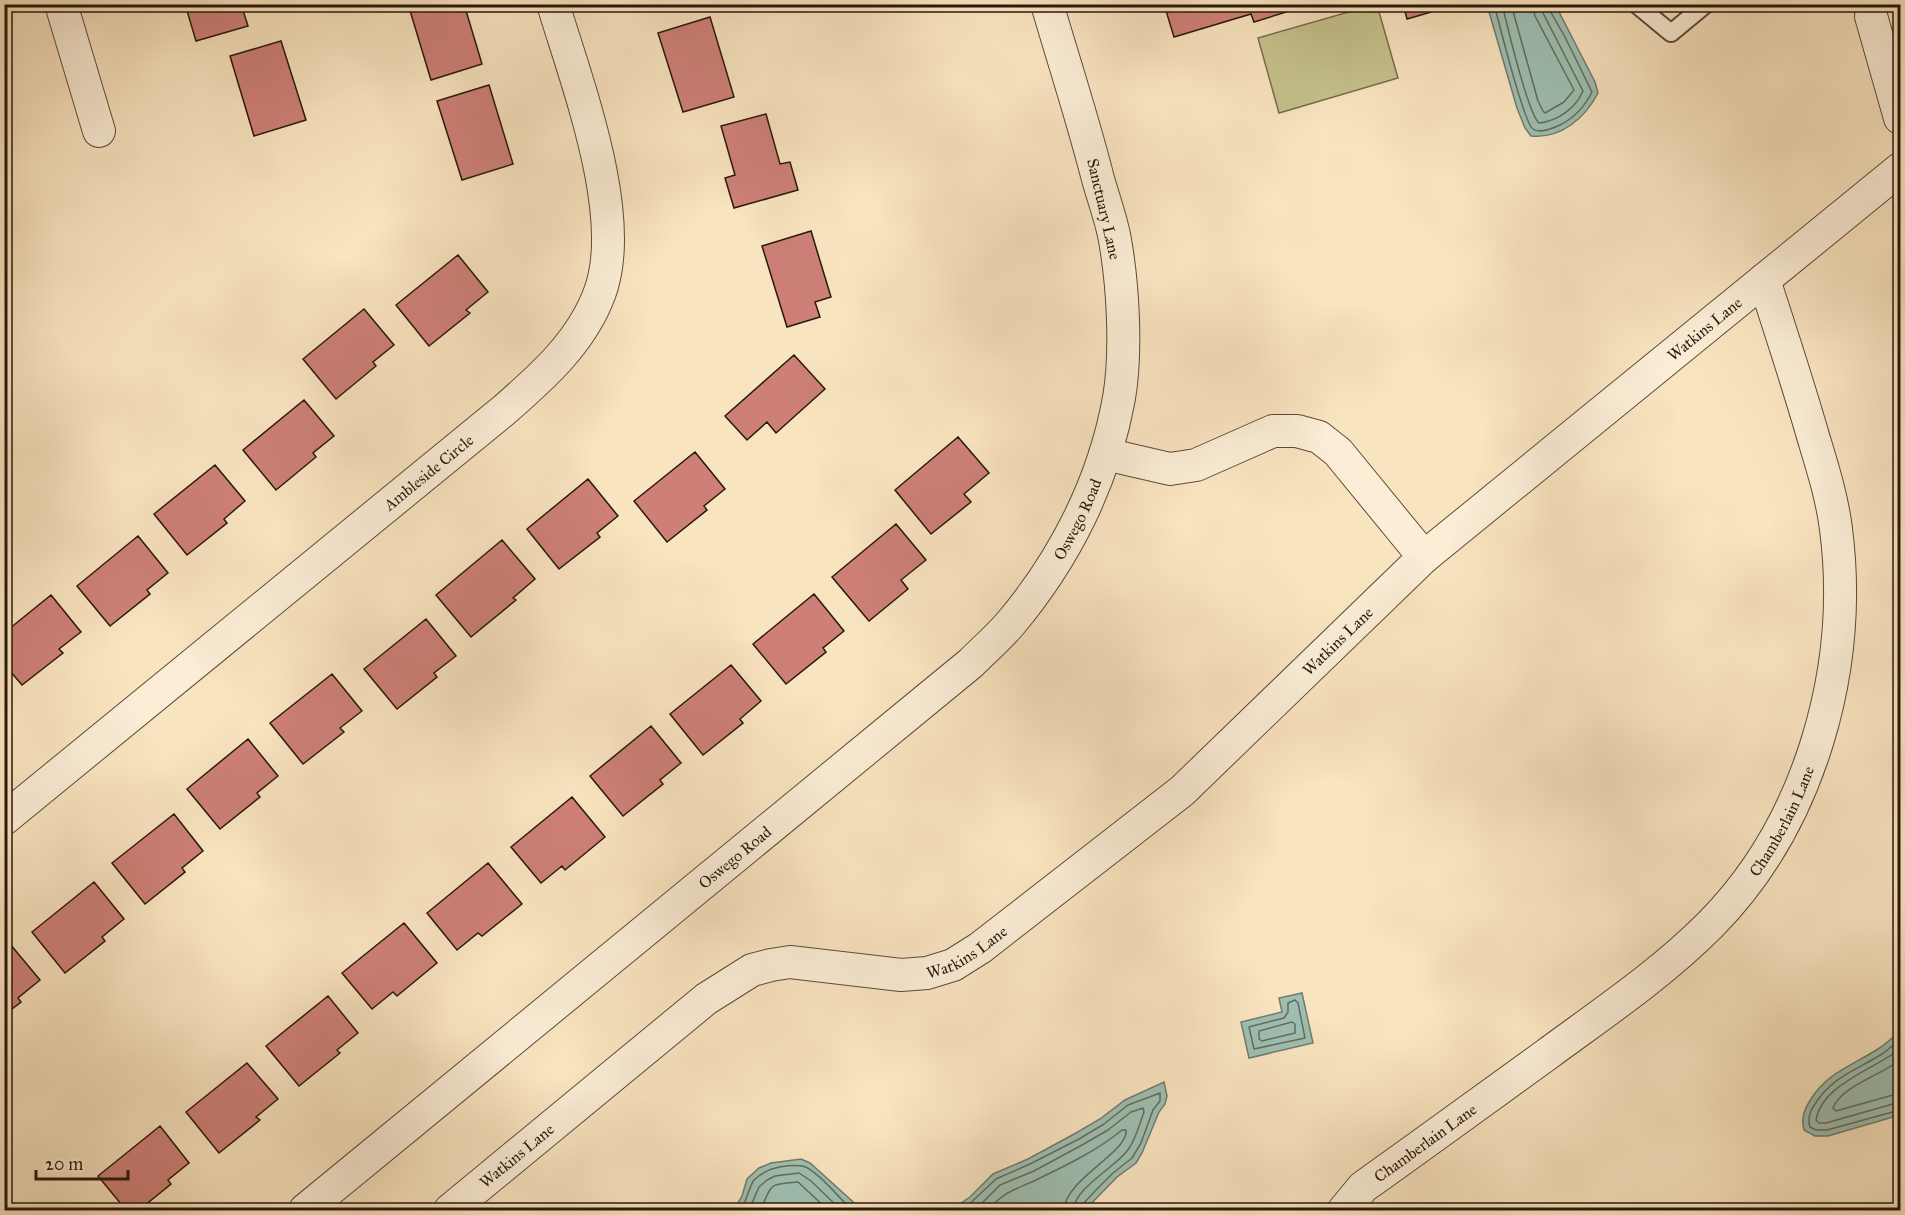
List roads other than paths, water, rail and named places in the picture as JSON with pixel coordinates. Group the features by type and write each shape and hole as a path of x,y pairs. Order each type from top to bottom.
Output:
{"street":[{"path":"61,4 99,130"},
{"name":"Ambleside Circle","path":"4,819 544,376 569,347 588,319 600,292 608,256 605,192 592,135 553,4"},
{"name":"Sanctuary Lane","path":"1047,4 1114,236 1123,349 1119,398 1105,454"},
{"path":"1871,16 1900,118"},
{"name":"Watkins Lane","path":"450,1210 706,999 752,970 771,964 790,962 901,975 927,973 953,965 980,948 1182,791 1424,557 1900,168"},
{"name":"Chamberlain Lane","path":"1354,1199 1631,994 1688,946 1725,908 1761,861 1780,830 1808,770 1827,707 1836,654 1841,598 1840,564 1836,527 1826,478 1764,280"},
{"path":"1105,454 1170,469 1196,465 1273,431 1297,431 1319,437 1338,452 1424,557"},
{"name":"Oswego Road","path":"305,1210 971,663 1009,625 1042,582 1076,526 1105,454"}],"lane":[{"path":"1636,4 1671,33 1706,4"}],"water":[{"path":"1487,5 1553,5 1558,10 1595,82 1598,93 1586,111 1571,125 1542,136 1531,136 1525,128"},
{"path":"1302,993 1313,1043 1249,1058 1241,1022 1282,1012 1279,998"},
{"path":"1900,1031 1900,1115 1828,1136 1815,1136 1804,1130 1805,1110 1817,1090 1841,1070 1881,1047"},
{"path":"1164,1082 1167,1096 1165,1104 1159,1112 1136,1163 1117,1177 1085,1210 951,1210 970,1197 993,1174 1028,1159 1100,1119 1125,1100"},
{"path":"801,1159 810,1163 862,1210 734,1210 742,1196 747,1179 759,1168 771,1163"}]}
